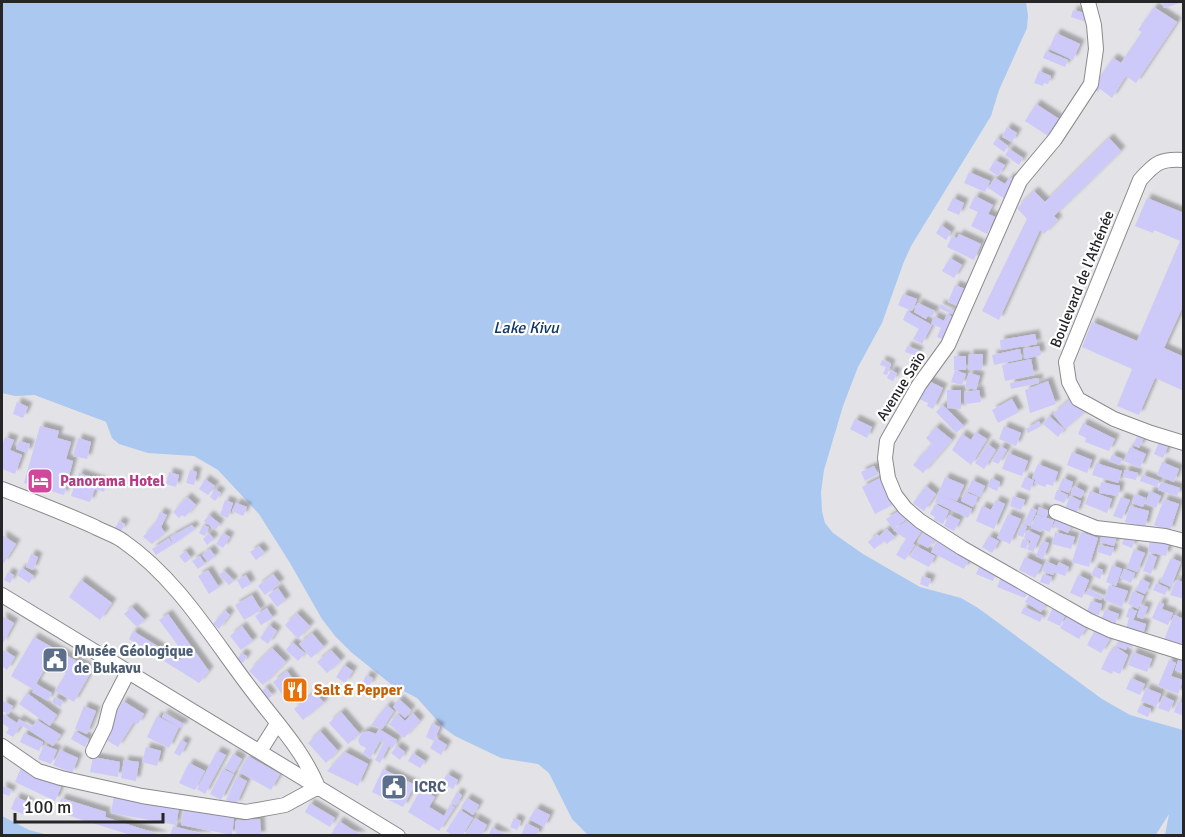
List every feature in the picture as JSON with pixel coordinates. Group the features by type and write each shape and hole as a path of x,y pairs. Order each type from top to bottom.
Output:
{"street":[{"name":"Avenue Saïo","path":"1088,2 1094,25 1096,49 1091,84 1055,139 1020,182 948,345 919,385 897,422 887,441 885,458 888,478 895,495 905,508 920,521 962,548 1088,620 1130,637 1184,653"},
{"name":"Boulevard de l'Athénée","path":"1184,160 1169,158 1154,165 1140,180 1066,362 1069,382 1078,399 1114,419 1184,443"},
{"path":"2,489 72,516 121,540 148,560 192,610 308,763 318,787"},
{"path":"1056,512 1096,528 1165,536 1184,541"},
{"path":"2,595 398,836"},
{"path":"93,752 105,727 110,707 128,672"},
{"path":"260,751 277,724"},
{"path":"2,746 38,771 61,778 142,796 246,812 285,805 318,787"}],"water":[{"name":"Lake Kivu","path":"2,2 1026,2 1027,28 999,90 991,116 911,246 882,323 858,367 843,406 824,470 821,492 822,511 825,523 833,533 863,554 920,587 961,598 978,608 1102,699 1130,715 1183,730 1183,835 1165,835 1169,814 1155,836 588,835 572,819 549,773 538,764 501,758 455,736 444,728 417,698 392,685 351,652 322,619 259,514 218,470 194,456 148,453 119,444 112,438 106,422 34,395 15,396 2,393"},
{"path":"2,816 29,830 48,835 2,835"}],"pier":[{"path":"34,395 106,422 104,427 104,424 33,398"}],"building":[{"path":"1162,2 1183,2 1164,8"},
{"path":"1154,7 1177,22 1136,83 1126,76 1112,98 1100,89 1098,92 1092,88 1113,58 1121,63 1142,32 1138,30"},
{"path":"1073,10 1088,14 1086,22 1071,17"},
{"path":"1056,33 1080,44 1073,60 1049,49"},
{"path":"1046,51 1068,60 1065,67 1043,58"},
{"path":"1039,71 1051,76 1048,84 1044,83 1043,86 1034,83"},
{"path":"1036,104 1059,119 1048,136 1025,121"},
{"path":"1007,127 1017,133 1012,142 1002,137"},
{"path":"997,138 1008,146 1004,152 993,144"},
{"path":"1109,138 1121,151 1054,216 1058,220 1044,234 1040,230 999,320 982,311 1027,219 1017,208 1034,191 1045,202"},
{"path":"1009,149 1023,158 1019,165 1005,155"},
{"path":"995,160 1005,165 998,176 989,170"},
{"path":"969,172 990,181 985,192 964,183"},
{"path":"1010,177 1016,181 1005,199 988,188 995,178 1005,184"},
{"path":"975,196 993,205 988,214 995,217 987,234 971,226 978,212 969,208"},
{"path":"953,198 964,203 959,215 947,210"},
{"path":"1147,198 1184,213 1184,304 1164,348 1184,357 1184,391 1155,378 1139,415 1117,406 1132,369 1082,347 1092,322 1137,341 1180,241 1154,230 1153,233 1135,226"},
{"path":"941,225 951,232 946,240 936,233"},
{"path":"959,234 981,244 974,260 947,247 952,236 957,238"},
{"path":"950,258 962,265 954,278 942,271"},
{"path":"955,285 965,289 958,306 948,302"},
{"path":"903,294 917,299 912,311 898,305"},
{"path":"918,303 935,311 932,317 928,315 926,319 914,312"},
{"path":"940,304 956,312 954,315 939,308"},
{"path":"907,311 932,325 922,344 913,339 919,329 903,320"},
{"path":"947,314 955,318 945,340 937,337 941,328 931,324 934,316 944,321"},
{"path":"1035,334 1037,344 1001,350 1000,340"},
{"path":"907,346 919,351 917,356 905,352"},
{"path":"1039,346 1041,355 1025,359 1023,349"},
{"path":"1020,349 1022,359 994,365 992,355"},
{"path":"969,354 983,354 982,370 968,370"},
{"path":"954,356 966,356 966,370 954,370"},
{"path":"1031,359 1034,375 1005,381 1002,365"},
{"path":"882,360 891,364 887,375 883,374 886,367 880,365"},
{"path":"891,370 897,373 893,381 887,378"},
{"path":"955,370 966,374 962,385 951,382"},
{"path":"969,373 980,376 976,390 965,387"},
{"path":"1038,378 1039,383 1011,389 1010,383"},
{"path":"925,379 943,388 933,409 927,406 928,403 917,398"},
{"path":"1048,381 1056,404 1030,413 1025,390"},
{"path":"947,390 961,390 961,409 947,408"},
{"path":"979,390 981,402 965,404 964,392"},
{"path":"1074,396 1086,411 1065,429 1053,414"},
{"path":"1012,399 1019,412 998,423 992,410"},
{"path":"17,402 28,407 23,418 13,414"},
{"path":"943,405 964,426 956,433 936,412"},
{"path":"1049,416 1064,429 1058,437 1043,424"},
{"path":"855,419 872,427 867,438 850,429"},
{"path":"1039,421 1041,426 1028,433 1026,429"},
{"path":"1083,423 1115,439 1109,451 1085,442 1086,438 1078,434"},
{"path":"40,426 59,431 57,438 71,442 66,459 73,461 64,495 24,483"},
{"path":"1004,426 1021,433 1016,446 999,439"},
{"path":"936,427 952,440 923,473 913,465 932,444 926,438"},
{"path":"976,432 987,439 971,465 952,450 962,434 971,440"},
{"path":"1138,435 1144,438 1139,448 1133,445"},
{"path":"5,437 14,440 10,450 22,455 15,474 2,469 2,447"},
{"path":"78,438 91,442 87,459 73,456"},
{"path":"1160,440 1169,444 1163,458 1154,454"},
{"path":"19,441 30,444 27,453 16,449"},
{"path":"988,444 996,450 984,469 975,463"},
{"path":"1001,446 1007,450 998,464 992,461"},
{"path":"1130,447 1146,454 1140,468 1124,461"},
{"path":"1072,452 1092,460 1087,473 1067,465"},
{"path":"1008,453 1028,461 1022,476 1002,469"},
{"path":"1112,455 1122,459 1120,465 1109,461"},
{"path":"1162,462 1179,469 1174,482 1157,475"},
{"path":"1096,463 1122,471 1118,483 1092,475"},
{"path":"1038,464 1058,472 1053,486 1047,484 1045,487 1034,483 1036,480 1032,478"},
{"path":"874,466 878,474 865,481 861,472"},
{"path":"190,470 197,472 194,485 186,483"},
{"path":"1125,470 1138,473 1136,480 1123,477"},
{"path":"169,472 179,475 176,487 166,484"},
{"path":"79,473 107,483 104,492 95,489 90,502 71,496"},
{"path":"1142,475 1159,481 1157,487 1140,481"},
{"path":"945,477 964,485 957,501 946,497 972,509 968,518 935,502"},
{"path":"1025,477 1034,480 1030,491 1021,487"},
{"path":"880,478 894,504 875,514 862,487"},
{"path":"991,478 1000,482 997,491 988,487"},
{"path":"1063,478 1073,482 1069,493 1058,489"},
{"path":"205,479 215,486 208,495 199,489"},
{"path":"972,480 985,486 980,497 967,491"},
{"path":"1101,482 1120,486 1118,496 1099,493"},
{"path":"1161,482 1180,488 1177,496 1158,490"},
{"path":"926,486 936,494 924,511 913,503"},
{"path":"1074,486 1084,491 1081,498 1071,494"},
{"path":"215,489 221,493 215,501 210,497"},
{"path":"1057,490 1068,495 1064,503 1054,499"},
{"path":"1090,491 1112,499 1107,513 1085,504"},
{"path":"1150,491 1161,496 1156,508 1145,503"},
{"path":"965,492 978,497 973,507 961,501"},
{"path":"1135,494 1146,498 1143,507 1132,503"},
{"path":"1013,496 1025,500 1021,510 1010,506"},
{"path":"1070,496 1081,501 1076,514 1065,509"},
{"path":"187,497 196,505 185,517 182,515 179,518 173,512"},
{"path":"1121,497 1130,500 1122,519 1113,516"},
{"path":"1164,499 1179,504 1170,531 1154,525"},
{"path":"225,500 233,503 228,518 220,515"},
{"path":"996,500 1005,504 994,529 976,521 982,506 991,510"},
{"path":"236,503 247,507 243,516 232,511"},
{"path":"935,504 949,511 943,524 934,520 935,517 930,514"},
{"path":"1130,506 1149,511 1145,527 1125,522"},
{"path":"1039,507 1049,511 1046,518 1037,514"},
{"path":"1031,508 1037,510 1030,526 1024,524"},
{"path":"902,509 908,518 893,529 886,519"},
{"path":"160,512 167,515 161,527 165,533 152,544 143,537 155,523"},
{"path":"1008,514 1021,519 1010,544 997,538"},
{"path":"209,515 220,524 215,530 204,521"},
{"path":"949,515 960,520 954,531 944,526"},
{"path":"1036,515 1054,520 1050,532 1042,529 1041,532 1031,528"},
{"path":"1057,517 1072,523 1068,533 1053,526"},
{"path":"911,518 924,527 905,560 896,555 906,539 893,530"},
{"path":"119,521 125,524 121,531 115,528"},
{"path":"1022,524 1027,526 1023,537 1017,535"},
{"path":"192,525 195,529 174,544 170,537"},
{"path":"203,525 209,527 205,536 199,533"},
{"path":"887,529 895,537 887,544 884,541 874,549 868,542"},
{"path":"1027,530 1040,536 1033,552 1027,549 1031,541 1024,538"},
{"path":"925,532 936,538 928,548 917,542"},
{"path":"1055,532 1075,537 1071,549 1052,544"},
{"path":"1081,532 1098,538 1089,567 1072,562"},
{"path":"1126,532 1136,536 1132,548 1122,544"},
{"path":"209,533 214,539 207,545 203,539"},
{"path":"223,533 230,537 223,548 216,544"},
{"path":"1102,534 1116,538 1114,546 1100,542"},
{"path":"2,535 16,544 4,563 2,562"},
{"path":"989,536 999,541 992,553 982,547"},
{"path":"169,538 173,544 156,555 152,549"},
{"path":"938,539 971,556 964,569 931,552"},
{"path":"1023,539 1029,541 1026,549 1020,547"},
{"path":"1150,539 1169,543 1166,556 1148,552"},
{"path":"1042,541 1049,543 1043,559 1036,556"},
{"path":"1099,545 1114,548 1111,556 1097,552"},
{"path":"259,546 265,553 256,560 250,552"},
{"path":"916,546 935,556 929,567 910,557"},
{"path":"210,549 215,556 208,562 202,555"},
{"path":"1134,549 1145,553 1137,572 1127,568"},
{"path":"186,551 191,558 185,563 179,556"},
{"path":"31,554 38,557 33,570 26,567"},
{"path":"1149,554 1157,557 1151,574 1143,571"},
{"path":"200,556 205,564 198,569 192,561"},
{"path":"1025,557 1042,565 1035,578 1019,570"},
{"path":"1171,558 1181,562 1171,587 1160,582"},
{"path":"1046,561 1057,566 1059,562 1069,567 1065,576 1042,571"},
{"path":"980,565 996,572 993,581 976,574"},
{"path":"1112,565 1122,569 1116,586 1106,582"},
{"path":"1095,567 1103,570 1100,579 1091,575"},
{"path":"22,568 34,576 29,583 17,575"},
{"path":"1124,569 1135,573 1131,583 1120,578"},
{"path":"208,570 219,587 209,594 198,576"},
{"path":"224,571 234,581 229,585 219,575"},
{"path":"8,572 14,575 10,583 4,580"},
{"path":"273,574 280,583 265,595 258,586"},
{"path":"1043,574 1052,577 1049,585 1040,582"},
{"path":"246,575 251,584 242,589 237,580"},
{"path":"1078,575 1089,580 1082,598 1070,593"},
{"path":"922,576 931,579 928,587 920,584"},
{"path":"1001,577 1029,588 1025,598 997,587"},
{"path":"1141,579 1150,583 1145,594 1136,590"},
{"path":"81,580 112,603 100,620 69,597"},
{"path":"1176,580 1184,582 1184,599 1170,595"},
{"path":"1156,583 1168,588 1165,595 1153,590"},
{"path":"1109,585 1128,591 1122,607 1104,600"},
{"path":"278,588 286,600 277,607 268,595"},
{"path":"1088,589 1103,596 1101,600 1086,594"},
{"path":"1032,591 1048,600 1041,612 1025,602"},
{"path":"1133,591 1144,596 1138,609 1128,604"},
{"path":"252,595 261,610 244,620 235,605"},
{"path":"1091,601 1102,604 1099,615 1087,612"},
{"path":"1159,602 1164,604 1162,609 1173,613 1168,625 1152,618"},
{"path":"1141,605 1148,607 1143,619 1137,617"},
{"path":"132,607 145,620 137,627 124,614"},
{"path":"1024,607 1043,616 1040,622 1021,613"},
{"path":"267,608 273,618 261,625 255,616"},
{"path":"1053,608 1066,614 1060,626 1047,620"},
{"path":"1129,608 1137,611 1133,620 1146,624 1142,638 1125,633"},
{"path":"1105,609 1119,614 1115,624 1102,618"},
{"path":"225,610 230,615 219,629 213,624"},
{"path":"297,613 310,626 298,639 285,625"},
{"path":"168,614 209,671 199,683 129,639 133,631 180,660 185,655 159,620"},
{"path":"1068,615 1087,627 1079,639 1060,628"},
{"path":"1174,615 1184,619 1184,639 1180,647 1164,640"},
{"path":"2,616 14,623 2,645"},
{"path":"269,625 277,631 268,644 260,638"},
{"path":"242,626 253,641 241,650 230,636"},
{"path":"1095,630 1110,639 1101,653 1087,645"},
{"path":"312,633 324,647 311,658 299,644"},
{"path":"34,637 92,670 74,702 55,691 66,673 48,663 36,684 52,693 48,701 11,676"},
{"path":"1124,639 1133,643 1132,648 1127,646 1126,650 1116,646 1119,640 1123,642"},
{"path":"292,642 305,653 298,661 286,650"},
{"path":"1115,646 1128,655 1120,674 1113,671 1112,674 1101,669"},
{"path":"272,648 286,662 263,685 249,671"},
{"path":"4,650 15,657 7,670 2,666"},
{"path":"331,650 341,661 327,673 317,662"},
{"path":"1133,652 1152,659 1147,672 1128,665"},
{"path":"241,653 247,656 243,663 237,660"},
{"path":"1179,658 1184,659 1184,667 1180,672 1175,670"},
{"path":"1169,660 1176,663 1171,676 1183,680 1178,694 1158,686"},
{"path":"344,665 353,671 345,683 336,677"},
{"path":"287,671 299,687 284,697 273,682"},
{"path":"366,675 373,678 369,686 363,683"},
{"path":"1131,678 1145,684 1140,695 1126,689"},
{"path":"266,688 272,696 267,699 261,691"},
{"path":"1146,688 1161,694 1156,707 1141,701"},
{"path":"315,692 324,703 303,720 294,709"},
{"path":"27,693 57,715 50,726 19,704"},
{"path":"1163,696 1174,701 1169,712 1158,708"},
{"path":"54,697 63,701 61,707 52,703"},
{"path":"399,699 411,710 405,718 393,707"},
{"path":"3,701 13,706 9,714 2,711"},
{"path":"123,701 144,714 138,724 134,722 118,747 101,737"},
{"path":"1178,701 1184,703 1184,716 1174,712"},
{"path":"387,705 394,711 382,729 371,725"},
{"path":"1140,705 1151,709 1148,717 1137,712"},
{"path":"84,706 96,711 87,734 75,729"},
{"path":"341,712 360,734 348,744 329,723"},
{"path":"164,713 184,724 182,728 179,727 169,748 147,737 157,716 177,726 162,717"},
{"path":"413,713 420,721 404,738 389,724 398,714 405,721"},
{"path":"3,714 17,723 19,719 32,727 37,720 61,735 53,746 21,725 13,737 6,733 9,728 2,723"},
{"path":"432,723 440,727 434,741 426,737"},
{"path":"379,729 397,740 393,748 389,746 380,763 375,760 384,742 380,741 370,759 363,753 366,748 360,745 358,740 362,733 368,731 376,734"},
{"path":"75,731 89,739 85,747 71,739"},
{"path":"320,731 338,751 326,763 308,743"},
{"path":"24,733 43,742 39,751 20,742"},
{"path":"436,738 447,745 441,755 430,748"},
{"path":"181,740 187,743 180,756 174,753"},
{"path":"44,745 57,750 51,764 38,759"},
{"path":"397,746 405,752 400,760 391,753"},
{"path":"146,747 161,751 157,766 142,762"},
{"path":"60,750 78,758 72,773 53,765"},
{"path":"217,751 226,755 205,794 197,789"},
{"path":"345,752 368,764 358,786 327,771"},
{"path":"413,753 425,761 420,768 408,761"},
{"path":"233,754 242,759 234,773 225,768"},
{"path":"248,756 280,774 271,790 239,772"},
{"path":"93,757 120,762 118,777 90,772"},
{"path":"124,760 139,762 136,781 121,778"},
{"path":"189,763 205,771 195,790 179,783"},
{"path":"21,768 61,787 55,801 15,782"},
{"path":"223,769 234,774 221,800 210,794"},
{"path":"383,769 415,785 403,807 372,792"},
{"path":"447,774 458,780 453,789 442,783"},
{"path":"237,776 247,781 236,805 226,800"},
{"path":"2,786 12,790 9,796 2,793"},
{"path":"421,789 435,797 429,807 444,816 450,805 455,807 439,831 408,812"},
{"path":"457,792 462,795 456,806 451,803"},
{"path":"114,796 179,808 176,825 111,813"},
{"path":"16,797 30,803 25,815 11,809"},
{"path":"61,798 106,812 105,817 164,836 134,836 57,812"},
{"path":"467,798 479,805 473,815 461,807"},
{"path":"310,803 335,818 330,827 305,812"},
{"path":"536,808 550,815 544,827 529,819"},
{"path":"184,809 234,818 232,835 181,825"},
{"path":"460,810 473,818 462,836 453,836 446,831"},
{"path":"475,818 487,825 481,836 464,836"},
{"path":"514,818 521,821 517,830 510,827"},
{"path":"260,819 261,836 236,836 235,821"},
{"path":"339,821 362,836 330,836"},
{"path":"526,823 539,829 537,836 521,836"},
{"path":"173,826 207,835 170,836"},
{"path":"492,827 507,836 488,836"}],"place":[{"name":"Panorama Hotel","path":"40,481"},
{"name":"Musée Géologique de Bukavu","path":"55,660"},
{"name":"Salt & Pepper","path":"295,690"},
{"name":"ICRC","path":"394,787"}]}
